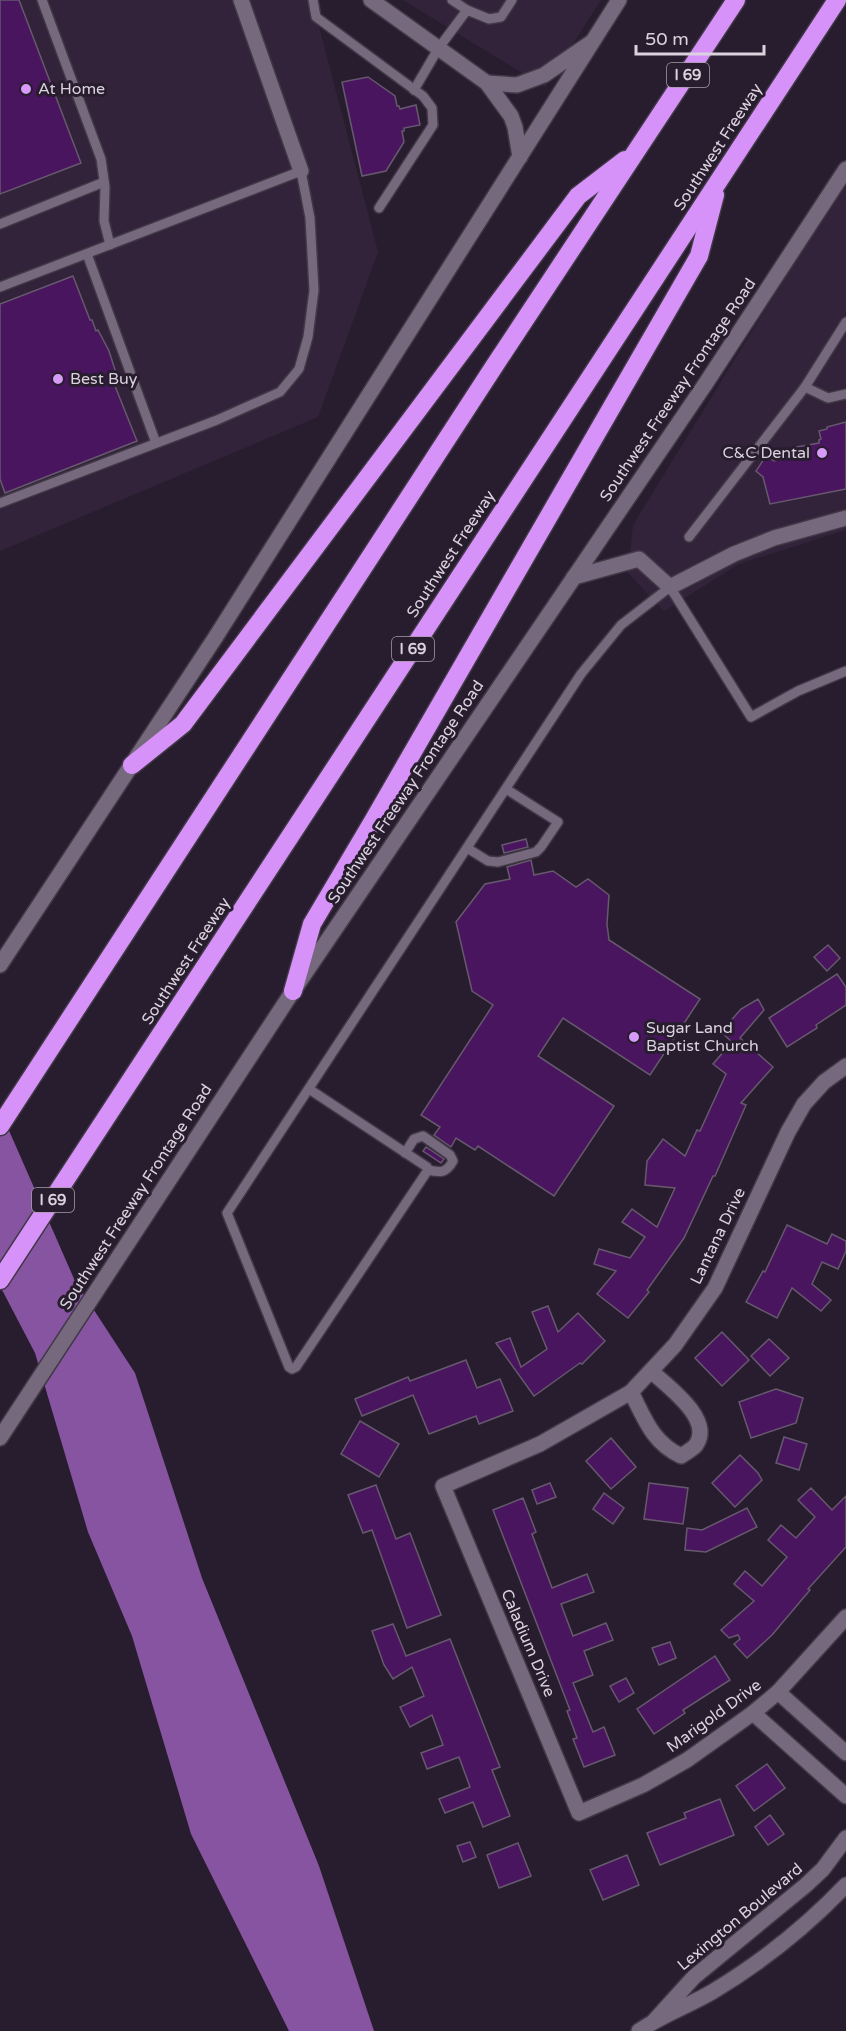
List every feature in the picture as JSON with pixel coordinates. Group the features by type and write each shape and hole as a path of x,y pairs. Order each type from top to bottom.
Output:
{"highway":[{"name":"I 69","path":"0,1126 736,0"},
{"name":"Southwest Freeway","path":"0,1280 835,3"},
{"path":"132,765 183,724 578,196 638,149"},
{"path":"293,991 312,924 699,256 719,180"}],"street":[{"path":"241,0 301,171"},
{"path":"371,0 488,83 515,127 520,157"},
{"path":"0,965 132,765 619,0"},
{"path":"488,83 518,85 544,75 592,42"},
{"name":"Southwest Freeway Frontage Road","path":"0,1438 293,991 706,383 846,170"},
{"path":"574,577 639,558 670,587 734,554 774,538 846,518"},
{"name":"Lantana Drive","path":"443,1486 540,1444 631,1392 675,1345 716,1288 788,1132 804,1104 824,1082 846,1066"},
{"path":"631,1392 655,1438 668,1450 681,1456 696,1445 700,1431 694,1411 651,1371"},
{"name":"Caladium Drive","path":"443,1486 579,1813"},
{"name":"Marigold Drive","path":"579,1813 643,1785 687,1760 753,1713 778,1692 846,1617"},
{"path":"778,1692 846,1753"},
{"path":"753,1713 846,1797"},
{"name":"Lexington Boulevard","path":"654,2021 694,1977 807,1885 830,1861 846,1838"},
{"name":"Lexington Boulevard","path":"639,2031 654,2021 711,1993 749,1969 820,1913 846,1886"}],"lane":[{"path":"42,0 101,159 104,182 104,221 110,245"},
{"path":"313,0 316,17 423,96 432,108 433,125 379,208"},
{"path":"454,1 489,20 501,17 512,0"},
{"path":"414,90 438,49 467,10"},
{"path":"0,287 301,171 310,218 314,290 308,337 299,369 279,392 217,420 0,503"},
{"path":"0,224 104,182"},
{"path":"87,254 156,444"},
{"path":"689,537 805,387 846,322"},
{"path":"805,387 828,399 846,394"},
{"path":"428,1170 296,1367 292,1369 227,1213 601,648 621,625 670,587 751,717 798,691 846,671"},
{"path":"467,848 488,861 498,861 536,852 558,822 506,789"},
{"path":"309,1089 405,1153 427,1167 428,1170 440,1173 448,1169 453,1161 450,1155 423,1136 414,1139 405,1153"}],"shaded area":[{"path":"0,0 312,0 378,252 318,417 0,551"},
{"path":"403,0 601,0 545,87"},
{"path":"846,184 846,530 739,564 664,611 628,573 633,525 833,199"},
{"path":"0,1110 75,1281 135,1373 202,1578 319,1866 374,2031 289,2031 191,1834 132,1636 88,1532 35,1353 0,1286"}],"building":[{"name":"At Home","path":"0,0 19,0 81,163 0,194"},
{"path":"368,77 395,96 400,109 416,105 420,125 404,128 402,131 404,142 386,171 362,176 342,82"},
{"name":"Best Buy","path":"73,276 90,320 109,351 119,385 115,386 137,441 5,493 0,479 0,304"},
{"name":"C&C Dental","path":"846,422 846,489 770,504 763,477 756,471 766,456 774,461 798,455 796,447 819,443 821,439 819,431"},
{"path":"526,839 528,847 504,853 502,845"},
{"name":"Sugar Land Baptist Church","path":"531,860 534,875 553,871 576,887 588,879 609,895 607,924 609,940 700,999 650,1075 563,1018 538,1056 614,1106 554,1196 478,1146 475,1150 456,1138 451,1147 434,1135 440,1127 421,1115 493,1005 472,991 456,922 485,884 510,879 507,867"},
{"path":"828,945 840,958 827,971 814,957"},
{"path":"837,974 846,987 846,1005 816,1025 817,1028 787,1047 769,1018"},
{"path":"758,999 764,1010 740,1038 773,1067 741,1103 746,1105 715,1176 684,1238 647,1290 649,1292 628,1318 597,1294 616,1271 594,1264 599,1249 630,1258 645,1237 622,1222 632,1209 657,1227 675,1188 645,1185 647,1161 663,1139 685,1156 697,1130 700,1131 726,1074 713,1064 732,1042 721,1032 741,1009"},
{"path":"426,1147 444,1159 441,1163 423,1151"},
{"path":"787,1225 827,1244 832,1234 846,1241 846,1251 838,1269 822,1262 812,1284 831,1300 821,1311 792,1288 777,1318 746,1302 763,1271 765,1272"},
{"path":"548,1306 558,1332 578,1313 605,1341 582,1364 580,1363 534,1396 496,1343 510,1338 521,1367 547,1349 532,1312"},
{"path":"722,1332 749,1360 722,1386 695,1358"},
{"path":"769,1339 789,1358 770,1376 751,1356"},
{"path":"466,1360 477,1388 500,1379 513,1411 479,1424 476,1416 429,1434 413,1395 362,1416 355,1399 408,1377 410,1381"},
{"path":"776,1389 803,1398 796,1423 751,1438 739,1402"},
{"path":"360,1421 399,1444 379,1477 341,1454"},
{"path":"784,1437 807,1444 799,1470 776,1463"},
{"path":"611,1438 636,1467 611,1489 586,1461"},
{"path":"740,1455 762,1480 735,1507 712,1483"},
{"path":"550,1483 556,1497 537,1504 532,1490"},
{"path":"649,1483 688,1488 683,1524 644,1519"},
{"path":"376,1485 396,1539 410,1533 441,1615 407,1628 372,1530 363,1533 348,1495"},
{"path":"811,1488 832,1510 846,1496 846,1547 808,1589 810,1590 772,1635 747,1658 734,1644 740,1639 738,1635 729,1638 721,1630 754,1601 734,1584 745,1571 762,1586 787,1557 768,1540 781,1525 796,1538 815,1517 798,1500"},
{"path":"604,1493 624,1508 613,1524 593,1509"},
{"path":"523,1498 536,1532 532,1534 552,1588 587,1574 594,1592 561,1604 573,1636 606,1623 613,1640 584,1651 593,1675 573,1683 593,1732 604,1727 615,1755 584,1767 573,1739 577,1738 567,1711 570,1710 493,1510"},
{"path":"747,1508 757,1527 706,1552 685,1550 687,1528 702,1530"},
{"path":"393,1624 406,1656 450,1639 500,1767 492,1770 510,1816 483,1827 473,1802 445,1813 439,1799 470,1787 459,1757 427,1769 421,1753 443,1745 432,1715 410,1727 400,1707 424,1696 412,1667 393,1679 384,1665 372,1631"},
{"path":"670,1642 676,1658 659,1665 652,1648"},
{"path":"715,1656 730,1680 683,1710 685,1713 654,1734 637,1709"},
{"path":"626,1678 634,1693 619,1702 610,1686"},
{"path":"767,1764 785,1788 754,1811 736,1786"},
{"path":"720,1799 734,1835 660,1865 647,1833 686,1818 684,1813"},
{"path":"770,1815 784,1834 768,1845 755,1827"},
{"path":"470,1842 476,1857 463,1862 457,1846"},
{"path":"518,1843 531,1876 499,1888 487,1855"},
{"path":"627,1855 639,1885 603,1900 590,1870"}],"place":[{"name":"At Home","path":"26,89"},
{"name":"Best Buy","path":"58,379"},
{"name":"C&C Dental","path":"822,453"},
{"name":"Sugar Land Baptist Church","path":"634,1037"}]}
